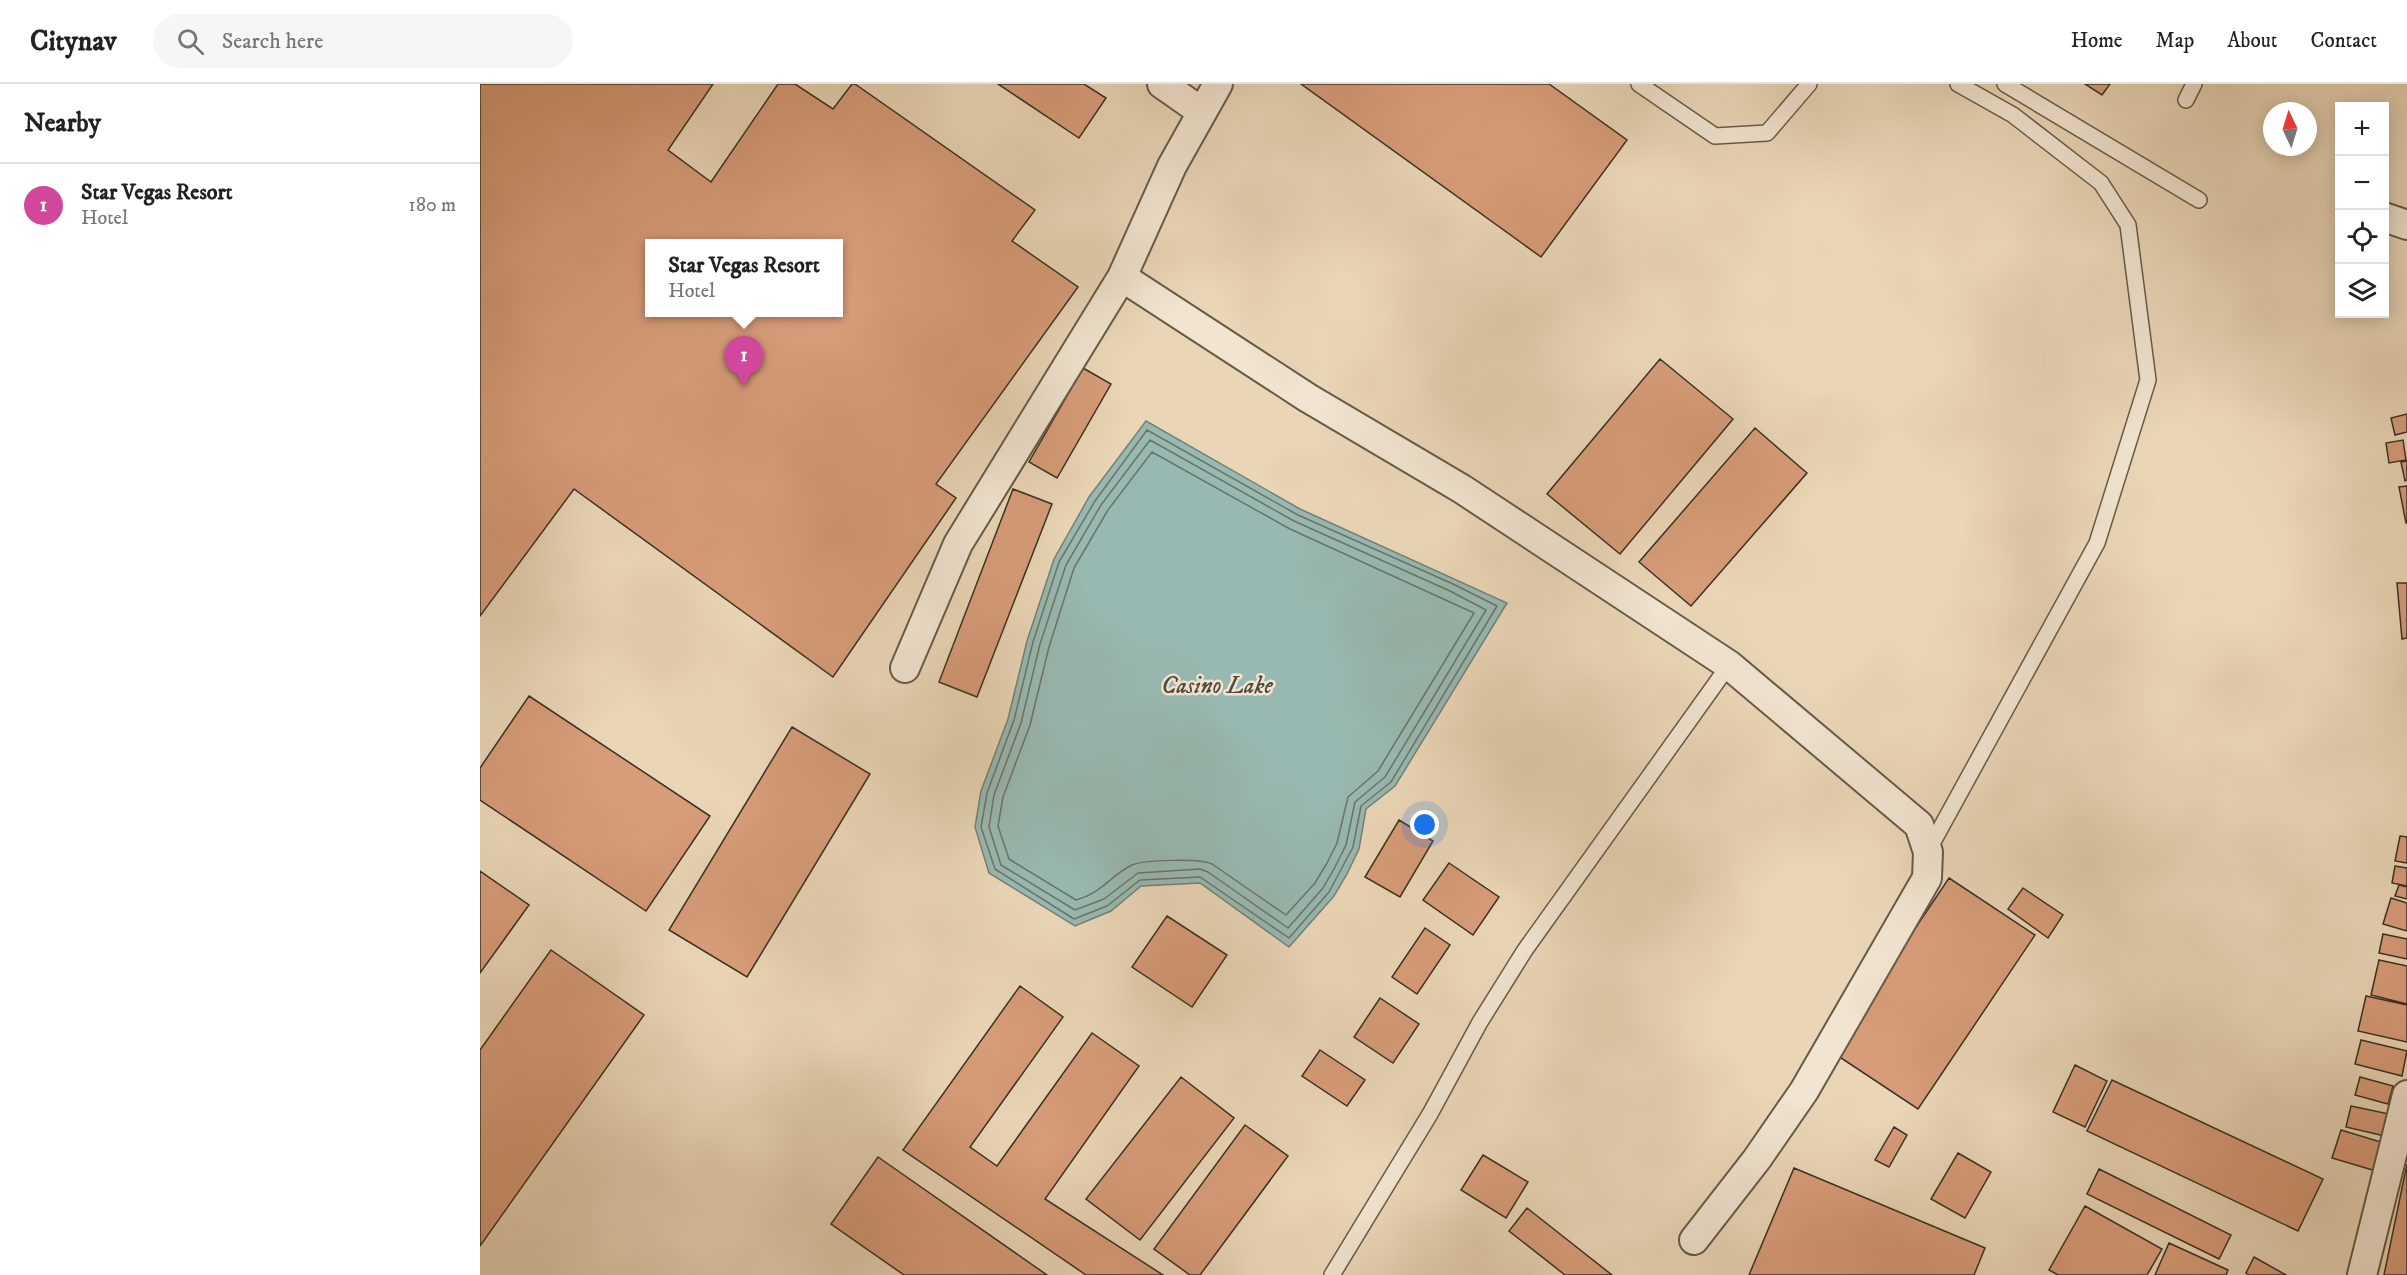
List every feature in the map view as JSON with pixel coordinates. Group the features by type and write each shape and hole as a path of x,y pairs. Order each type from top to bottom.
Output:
{"street":[{"path":"1162,84 1202,112"},
{"path":"905,668 958,544 1122,277 1172,166 1218,84"},
{"path":"2389,218 2407,225"},
{"path":"1122,277 1308,398 1462,489 1729,665 1919,825 1928,852 1927,878 1804,1090 1757,1159 1694,1240"},
{"path":"2362,1275 2407,1095"}],"lane":[{"path":"1639,84 1716,136 1767,133 1809,84"},
{"path":"1928,852 2097,543 2148,380 2128,225 2101,183 2013,115 1958,84"},
{"path":"2005,84 2199,200"},
{"path":"2186,100 2194,84"},
{"path":"1332,1275 1430,1114 1480,1022 1525,950 1729,665"}],"water":[{"name":"Casino Lake","path":"1146,421 1300,509 1507,603 1395,786 1366,809 1359,849 1334,896 1289,947 1200,883 1141,886 1111,911 1075,926 989,873 975,827 981,791 1008,719 1027,641 1054,559 1089,497"}],"building":[{"path":"480,84 713,84 668,150 711,182 778,84 795,84 833,109 852,84 855,84 1035,210 1012,241 1078,287 936,484 956,498 833,677 574,489 480,616"},
{"path":"998,84 1084,84 1106,98 1079,138"},
{"path":"1301,84 1549,84 1627,140 1541,257"},
{"path":"2085,84 2110,84 2102,95"},
{"path":"1660,359 1733,419 1620,554 1547,494"},
{"path":"1083,368 1111,384 1057,478 1029,462"},
{"path":"2407,414 2407,432 2395,435 2391,418"},
{"path":"1755,428 1807,473 1691,606 1639,562"},
{"path":"2403,440 2406,460 2389,463 2386,443"},
{"path":"2407,461 2407,480 2405,481 2401,462"},
{"path":"2407,486 2407,523 2406,523 2399,487"},
{"path":"1013,489 1052,504 977,697 939,682"},
{"path":"2397,583 2407,583 2407,638 2402,639"},
{"path":"529,696 710,816 646,911 480,800 480,768"},
{"path":"792,727 870,774 747,977 669,930"},
{"path":"1399,820 1433,841 1400,897 1365,877"},
{"path":"2400,836 2407,837 2407,863 2395,861"},
{"path":"1449,863 1499,897 1473,935 1423,900"},
{"path":"2395,866 2407,868 2407,886 2392,883"},
{"path":"480,871 529,905 480,973"},
{"path":"1949,878 2035,935 1918,1109 1832,1052"},
{"path":"2399,885 2407,887 2407,899 2395,896"},
{"path":"2023,888 2063,915 2048,938 2008,909"},
{"path":"2391,898 2407,903 2407,931 2383,924"},
{"path":"1167,916 1227,955 1192,1007 1132,967"},
{"path":"1425,928 1450,945 1417,994 1392,977"},
{"path":"2383,934 2407,939 2407,959 2379,953"},
{"path":"551,950 644,1015 480,1246 480,1050"},
{"path":"2379,960 2407,966 2407,1004 2371,995"},
{"path":"1020,986 1063,1017 970,1147 997,1166 1092,1033 1139,1066 1045,1199 1163,1275 1086,1275 903,1150"},
{"path":"2366,996 2407,1005 2407,1042 2358,1031"},
{"path":"1380,998 1419,1024 1393,1063 1354,1037"},
{"path":"2361,1040 2407,1051 2402,1076 2355,1064"},
{"path":"1320,1050 1365,1080 1347,1106 1302,1076"},
{"path":"2075,1065 2107,1081 2085,1127 2053,1112"},
{"path":"1181,1077 1234,1118 1140,1240 1086,1199"},
{"path":"2360,1077 2393,1086 2388,1104 2355,1095"},
{"path":"2112,1080 2323,1179 2298,1231 2087,1131"},
{"path":"2351,1106 2394,1115 2389,1137 2346,1127"},
{"path":"1245,1125 1288,1156 1200,1275 1190,1275 1154,1249"},
{"path":"1894,1127 1907,1135 1889,1167 1875,1160"},
{"path":"2341,1130 2384,1143 2376,1171 2332,1158"},
{"path":"1958,1153 1991,1172 1965,1218 1931,1199"},
{"path":"1483,1155 1528,1182 1506,1218 1461,1190"},
{"path":"878,1157 1047,1275 904,1275 831,1224"},
{"path":"2407,1164 2407,1275 2384,1275"},
{"path":"1794,1168 1985,1248 1974,1275 1749,1275"},
{"path":"2099,1169 2231,1235 2219,1259 2087,1194"},
{"path":"2085,1206 2162,1249 2147,1275 2058,1275 2049,1270"},
{"path":"1527,1208 1612,1275 1565,1275 1509,1231"},
{"path":"2169,1243 2228,1270 2226,1275 2155,1275"},
{"path":"2254,1257 2286,1275 2249,1275 2246,1273"}],"place":[{"name":"Star Vegas Resort","path":"744,386"}]}
